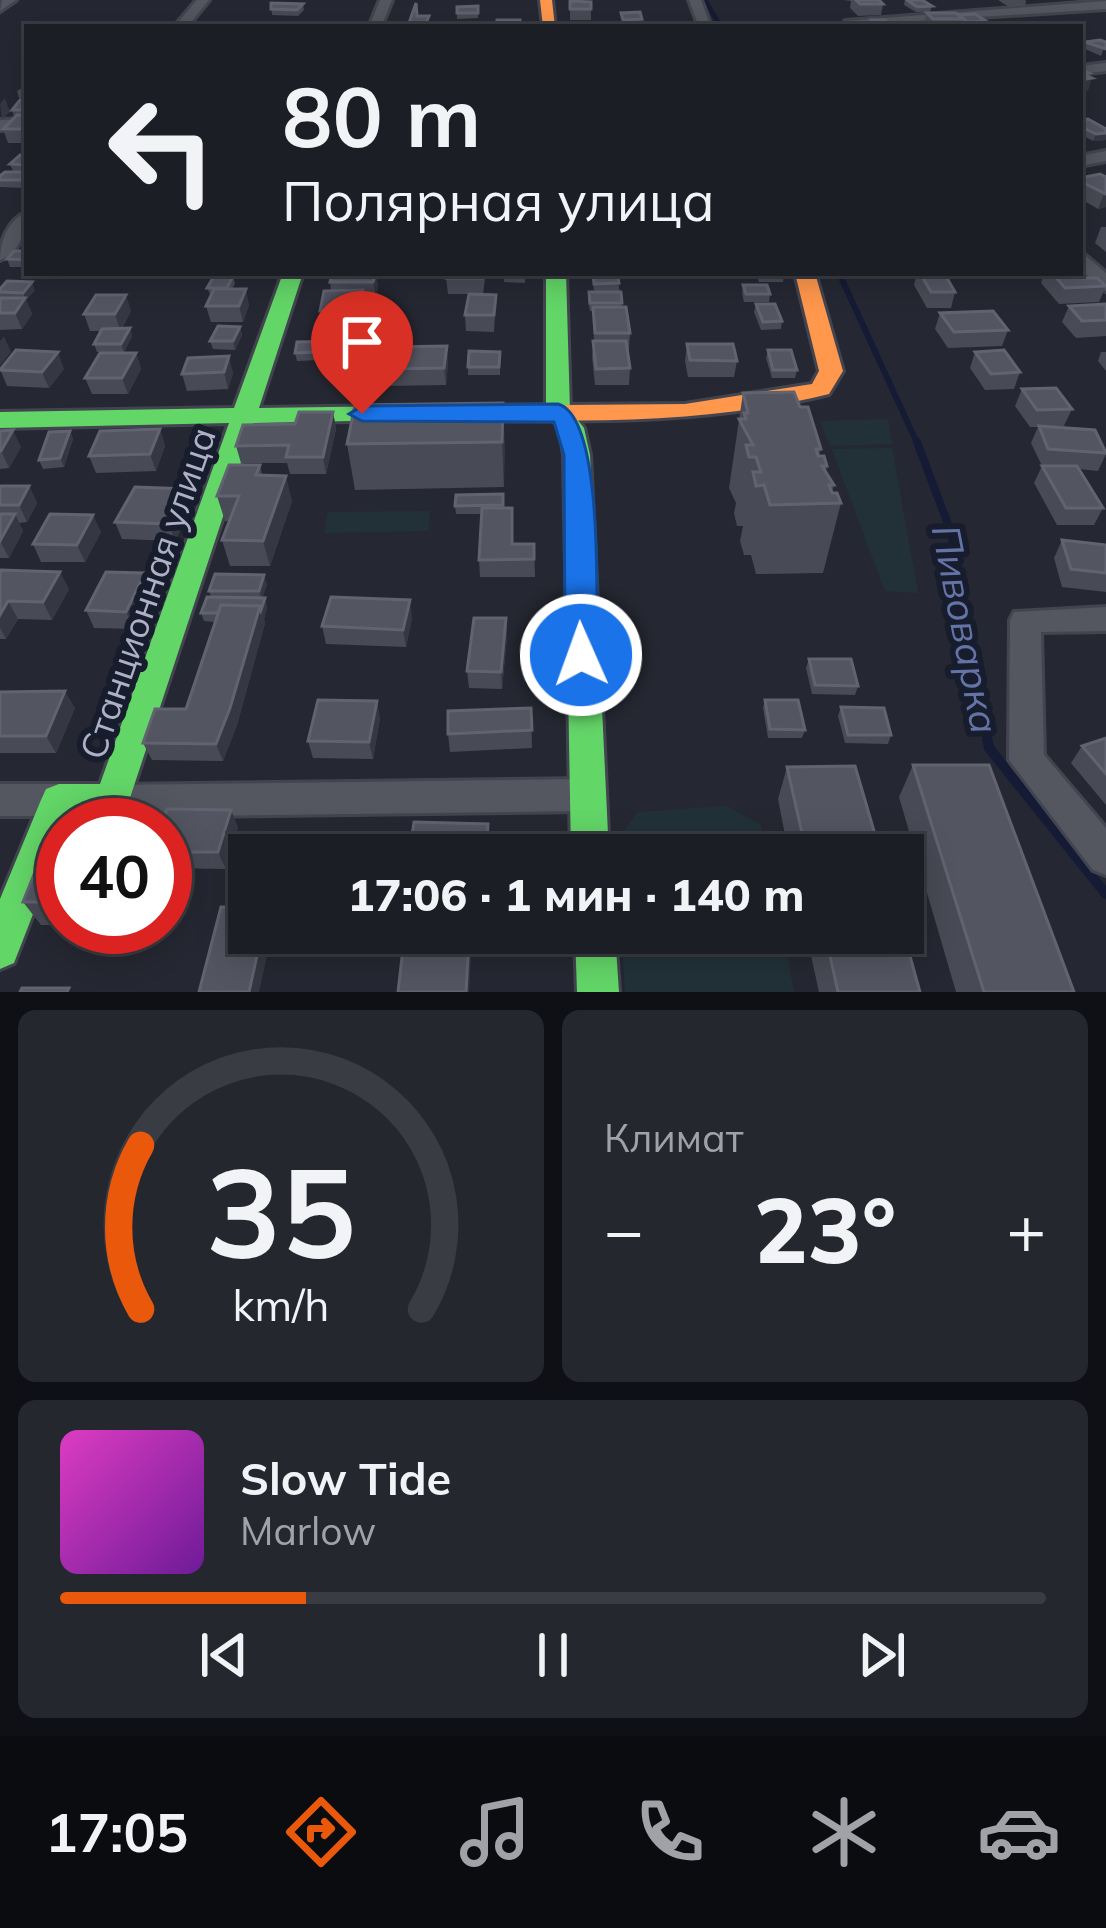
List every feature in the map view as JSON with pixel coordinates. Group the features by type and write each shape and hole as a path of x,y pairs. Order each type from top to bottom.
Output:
{"street":[{"path":"0,8 10,0"},
{"path":"183,24 203,0"},
{"path":"850,20 1106,4"},
{"path":"0,254 24,222"},
{"path":"1092,264 1106,285"},
{"name":"Станционная улица","path":"113,798 248,416 292,276"},
{"path":"556,276 558,411 572,428 577,455 589,834"},
{"path":"0,420 558,411 783,402 821,389 831,371 806,276"},
{"path":"1106,619 1024,620 1027,760 1106,857"},
{"path":"192,800 587,795"},
{"path":"0,800 36,800"},
{"name":"Станционная улица","path":"0,949 36,858"},
{"path":"596,954 598,992"}],"shaded area":[{"path":"888,419 892,444 830,446 820,421"},
{"path":"892,448 918,593 885,591 832,449"},
{"path":"430,511 428,531 324,533 328,512"},
{"path":"726,806 761,825 763,834 622,834 638,812"},
{"path":"622,954 787,954 794,992 625,992"}],"building":[{"path":"856,0 879,0 883,4 860,4"},
{"path":"907,0 922,0 932,6 917,7"},
{"path":"570,1 591,2 591,9 570,9"},
{"path":"271,3 303,4 297,10 271,9"},
{"path":"416,3 417,16 429,16 426,23 409,23"},
{"path":"478,6 478,13 457,13 457,7"},
{"path":"640,12 642,19 623,20 621,13"},
{"path":"927,13 956,13 963,19 933,19"},
{"path":"975,14 986,21 967,22 959,15"},
{"path":"497,20 520,20 521,24 497,24"},
{"path":"1085,42 1106,42 1106,49"},
{"path":"17,115 24,115 24,129 3,129"},
{"path":"1083,120 1106,129 1106,133 1083,128"},
{"path":"24,172 20,180 0,180 0,176"},
{"path":"1083,177 1106,177 1106,194 1083,182"},
{"path":"14,251 24,251 24,260 7,259"},
{"path":"214,276 233,276 227,288 207,288"},
{"path":"332,276 375,276 373,282 330,282"},
{"path":"593,276 618,276 619,283 594,284"},
{"path":"922,276 946,276 955,292 931,292"},
{"path":"1055,276 1097,278 1106,286 1065,288"},
{"path":"7,281 32,282 23,293 0,292"},
{"path":"743,285 767,285 770,294 746,294"},
{"path":"214,289 246,289 239,306 206,306"},
{"path":"363,290 360,309 320,311 324,291"},
{"path":"589,292 621,292 622,303 590,303"},
{"path":"469,294 496,295 494,315 465,315"},
{"path":"96,295 126,295 115,314 84,314"},
{"path":"0,298 25,298 15,313 0,313"},
{"path":"756,304 775,304 782,321 763,322"},
{"path":"1106,304 1106,320 1082,321 1069,306"},
{"path":"593,307 626,307 630,333 595,333"},
{"path":"993,311 1008,330 954,332 940,313"},
{"path":"218,326 240,327 233,341 210,341"},
{"path":"130,328 121,344 94,344 102,329"},
{"path":"345,341 343,351 295,353 297,342"},
{"path":"593,341 626,341 630,368 596,369"},
{"path":"687,344 733,344 737,361 690,360"},
{"path":"447,346 444,368 382,369 386,347"},
{"path":"347,349 376,349 369,377 339,377"},
{"path":"16,350 58,352 42,372 0,370"},
{"path":"768,350 791,350 797,370 773,370"},
{"path":"1004,350 1020,372 991,374 975,352"},
{"path":"469,351 500,352 499,367 468,367"},
{"path":"100,353 136,353 122,378 85,378"},
{"path":"229,356 224,372 182,374 188,358"},
{"path":"1056,388 1072,409 1037,410 1022,389"},
{"path":"794,392 800,407 808,407 821,449 816,449 818,456 824,456 827,466 822,466 841,503 770,505 764,485 756,486 753,472 761,472 756,457 749,457 746,445 753,445 739,419 746,419 744,413 748,413 743,393"},
{"path":"503,403 502,442 347,444 355,405"},
{"path":"299,412 333,412 323,457 286,457 289,445 236,446 243,425 295,424"},
{"path":"1039,426 1095,430 1106,453 1048,449"},
{"path":"160,429 150,454 89,456 100,431"},
{"path":"13,430 1,451 0,451 0,431"},
{"path":"70,431 60,458 39,460 49,432"},
{"path":"229,465 260,465 256,475 286,476 263,541 222,540 239,496 217,496"},
{"path":"1042,466 1077,466 1103,508 1066,508"},
{"path":"0,486 29,486 19,505 0,505"},
{"path":"135,487 187,489 169,524 115,522"},
{"path":"503,494 503,505 455,506 456,495"},
{"path":"482,508 512,508 512,544 534,544 534,559 479,560"},
{"path":"0,514 15,514 0,541"},
{"path":"50,514 93,515 77,545 33,544"},
{"path":"1062,540 1106,545 1106,573 1071,569"},
{"path":"0,570 60,572 43,602 8,601 0,615"},
{"path":"106,572 145,573 126,612 86,610"},
{"path":"215,574 264,575 259,591 209,591"},
{"path":"207,597 265,598 261,610 260,606 221,605 218,613 201,613"},
{"path":"331,597 410,600 403,630 322,626"},
{"path":"221,605 260,606 216,744 143,743 155,709 186,709"},
{"path":"474,618 506,618 501,672 467,671"},
{"path":"809,659 851,659 858,686 815,685"},
{"path":"65,691 46,736 0,736 0,692"},
{"path":"318,700 377,701 369,742 308,741"},
{"path":"765,700 798,700 805,730 770,729"},
{"path":"841,707 884,708 891,735 848,735"},
{"path":"531,708 532,730 448,734 448,711"},
{"path":"1106,738 1106,774 1082,746"},
{"path":"913,765 989,765 1074,992 984,992"},
{"path":"855,766 875,834 802,834 787,767"},
{"path":"192,809 231,810 218,852 192,852"},
{"path":"414,822 488,824 487,834 412,834"},
{"path":"36,870 36,902 23,902"},
{"path":"221,907 228,907 228,954 257,954 249,992 199,992"},
{"path":"402,954 468,954 466,992 398,992"},
{"path":"830,954 909,954 920,992 838,992"},
{"path":"22,988 69,988 67,992 20,992"}],"waterway":[{"name":"Пивоварка","path":"705,0 719,24"},
{"name":"Пивоварка","path":"840,276 918,445"},
{"name":"Пивоварка","path":"917,442 951,532 978,685"},
{"name":"Пивоварка","path":"977,682 989,748 1106,894"}],"traffic: fast":[{"path":"0,949 59,800 112,801 292,276"},
{"path":"556,276 558,411"},
{"path":"558,411 572,428 577,455 589,834"},
{"path":"0,420 398,413"},
{"path":"596,954 598,992"}],"traffic: slow":[{"path":"546,0 549,24"},
{"path":"454,413 685,411 776,400 821,389 831,371 806,276"}],"route":[{"path":"362,414 558,411 566,419 577,455 581,655"}]}
